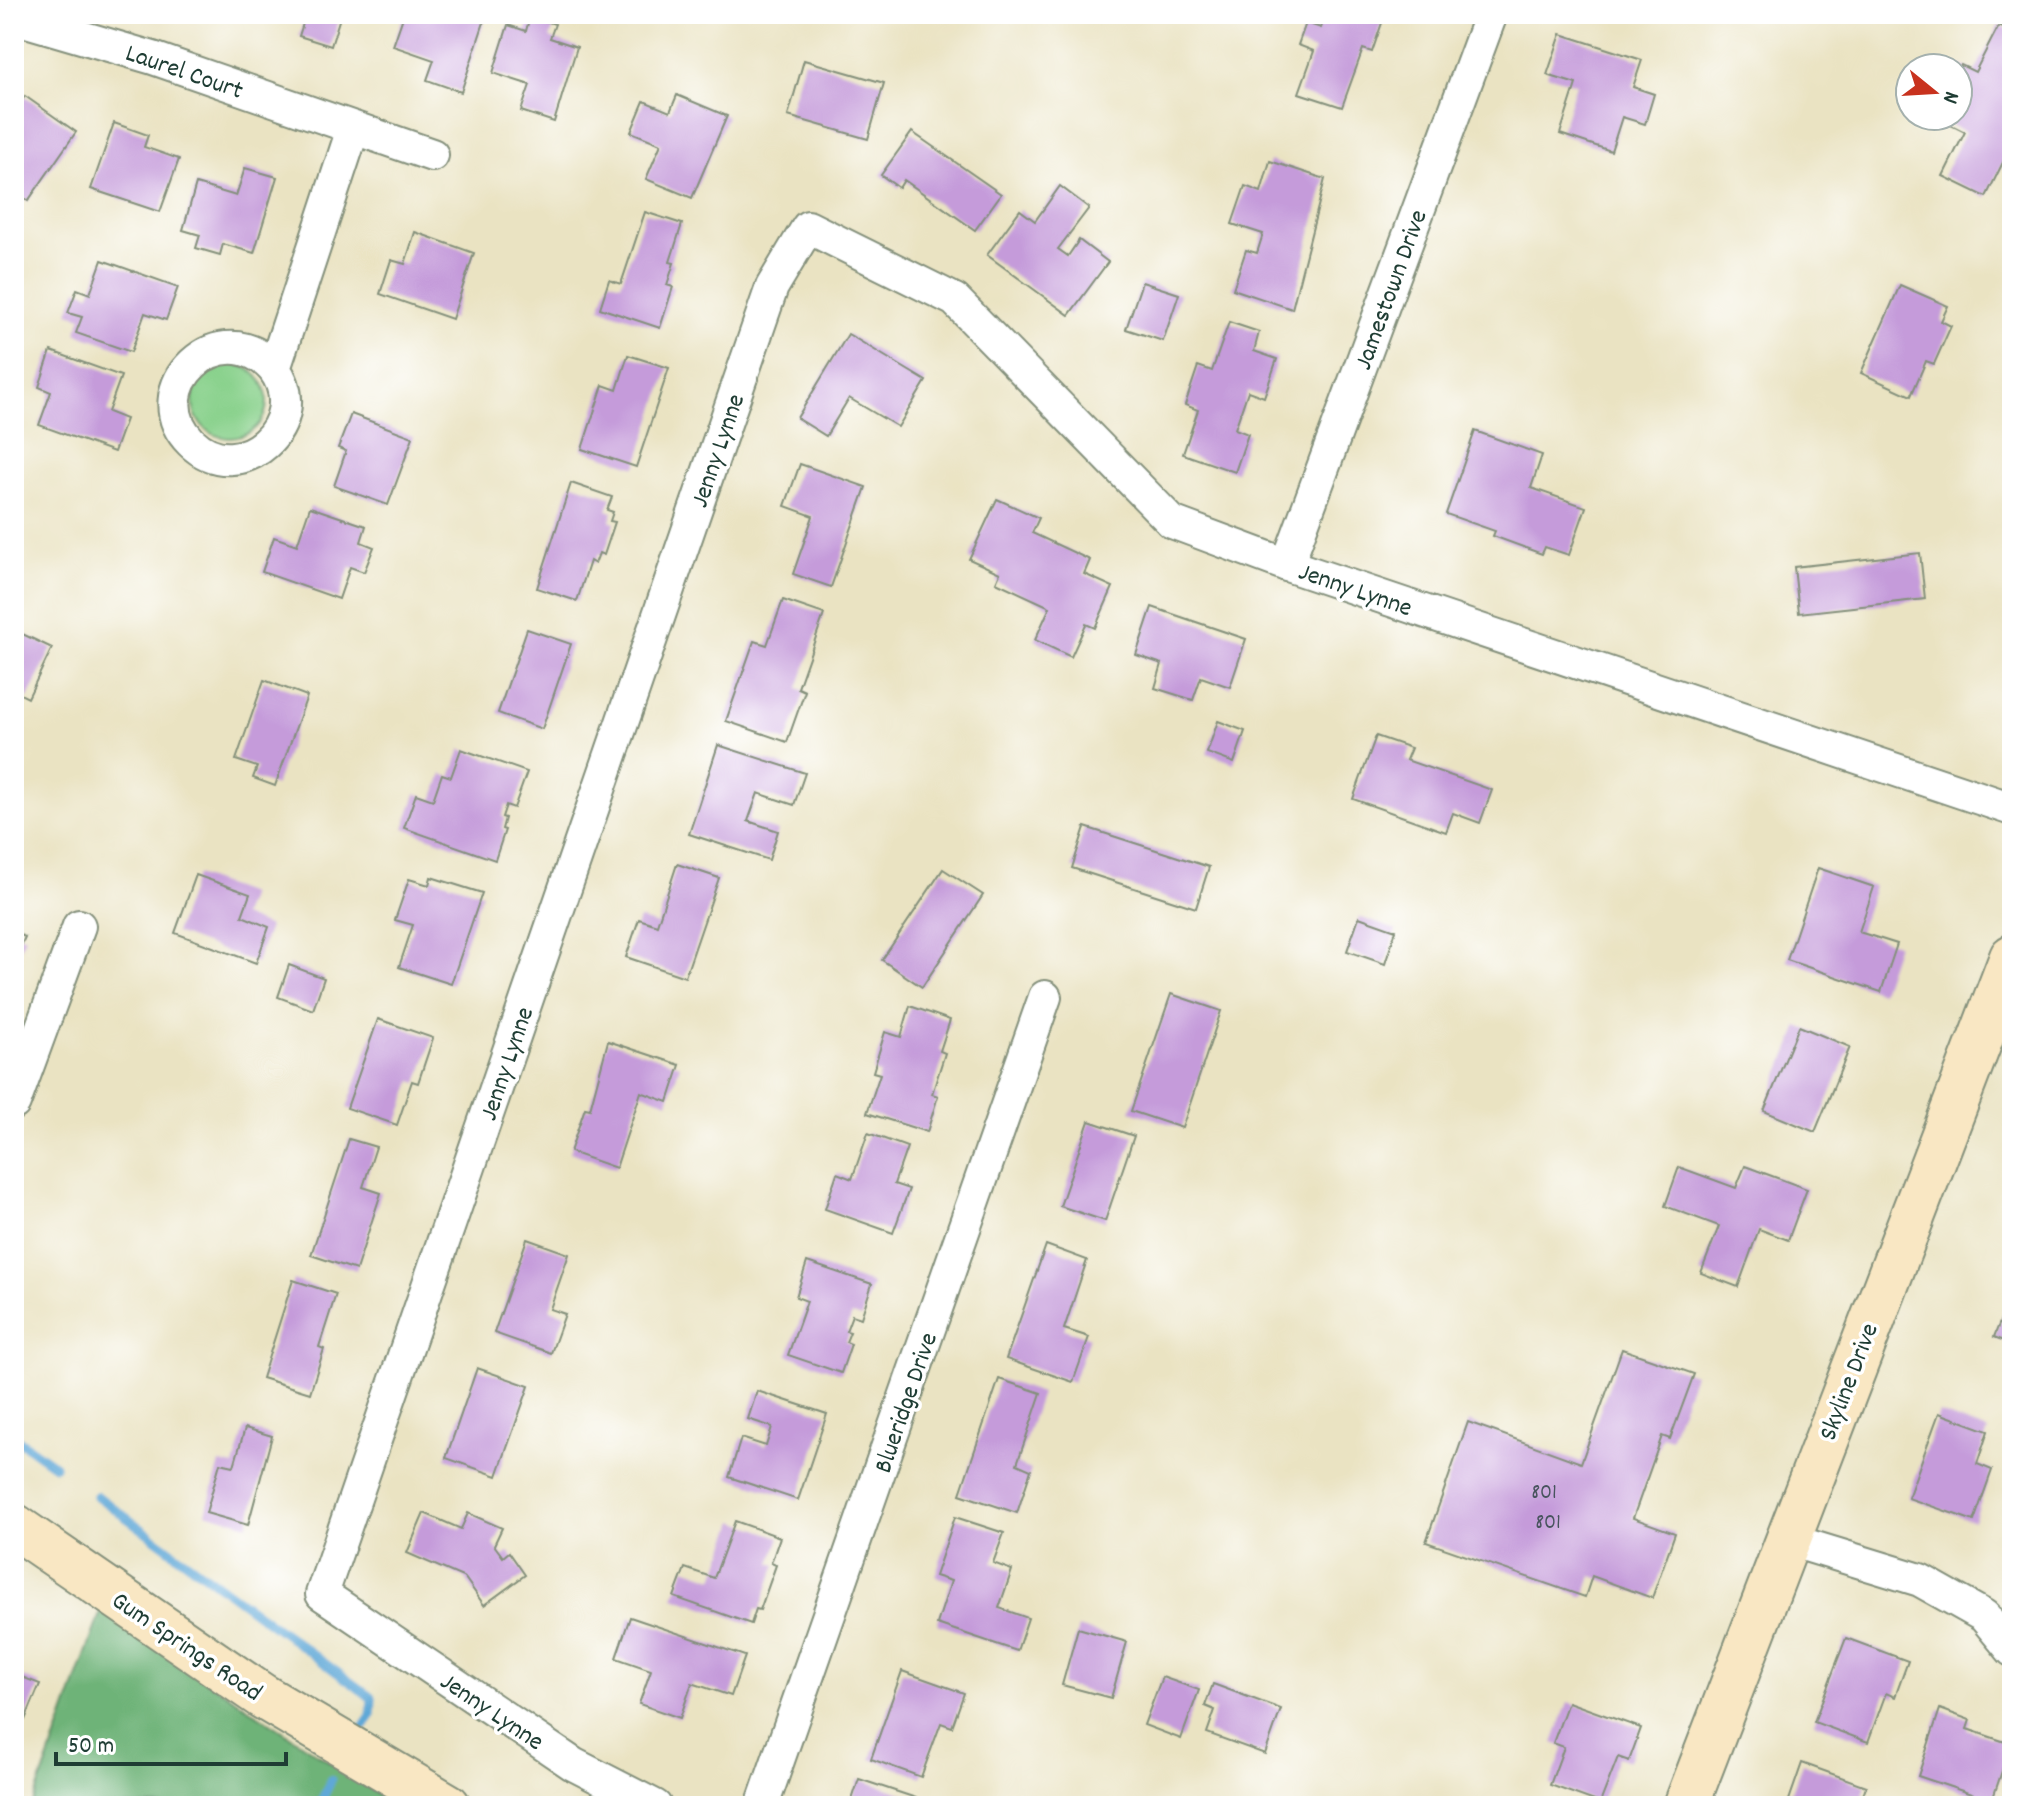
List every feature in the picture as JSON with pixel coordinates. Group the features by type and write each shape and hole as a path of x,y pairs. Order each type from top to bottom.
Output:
{"street":[{"name":"Jamestown Drive","path":"1287,565 1491,14"},
{"name":"Laurel Court","path":"14,21 23,20 94,39 432,155"},
{"path":"274,369 353,129"},
{"name":"Jenny Lynne","path":"655,1806 573,1764 322,1594 772,287 808,227 955,300 1172,522 1287,565 2012,809"},
{"path":"14,1103 79,926"},
{"name":"Skyline Drive","path":"1686,1806 2012,957"},
{"name":"Blueridge Drive","path":"762,1806 1045,997"},
{"name":"Gum Springs Road","path":"14,1526 262,1696 448,1806"},
{"path":"1786,1539 1920,1580 1984,1616 2012,1650"}],"green space":[{"path":"223,364 237,364 251,370 261,380 267,401 261,422 251,432 237,438 223,438 209,432 199,422 193,408 193,394 199,380 209,370"},
{"path":"101,1611 396,1806 32,1806"}],"building":[{"path":"306,14 341,14 331,46 299,36"},
{"path":"404,14 486,16 461,92 427,80 434,60 393,46"},
{"path":"1326,14 1385,14 1372,52 1363,49 1342,107 1299,93 1314,51 1298,45 1306,23 1321,28"},
{"path":"530,16 555,24 550,38 577,47 554,122 521,111 530,85 493,73 508,25 526,31"},
{"path":"1999,25 2012,31 2012,144 1986,197 1943,176 1965,132 1974,132 1975,72"},
{"path":"1561,34 1642,60 1633,87 1654,94 1645,124 1622,117 1611,151 1560,134 1576,84 1547,75"},
{"path":"804,60 884,83 868,139 788,116"},
{"path":"677,95 727,116 692,198 646,179 661,144 631,132 644,101 670,112"},
{"path":"25,96 76,132 28,201 14,191 14,112"},
{"path":"114,123 148,135 144,147 179,159 160,212 91,189"},
{"path":"912,132 1001,194 975,230 904,180 899,188 881,175"},
{"path":"1270,161 1325,179 1292,309 1233,289 1246,250 1257,253 1263,234 1232,224 1245,186 1261,192"},
{"path":"245,168 277,177 254,253 223,244 220,255 196,248 200,235 183,230 196,184 236,196"},
{"path":"1060,186 1089,208 1058,249 1068,256 1079,240 1108,262 1069,315 987,255 1020,210 1035,221"},
{"path":"645,212 682,224 670,262 674,263 667,285 673,287 660,328 600,308 609,280 621,284"},
{"path":"415,232 474,253 452,319 380,294 391,260 405,264"},
{"path":"102,260 178,287 166,320 145,313 131,352 76,333 82,317 68,313 77,289 90,294"},
{"path":"1142,282 1179,294 1163,341 1126,329"},
{"path":"1900,285 1948,306 1941,321 1951,326 1934,364 1926,361 1911,396 1861,373"},
{"path":"1229,322 1259,332 1254,351 1277,359 1264,397 1248,391 1235,429 1248,434 1235,472 1183,454 1198,410 1185,405 1198,366 1212,371"},
{"path":"848,334 926,381 898,427 849,398 826,436 797,418"},
{"path":"51,351 121,376 108,412 126,419 114,452 39,425 51,392 39,387"},
{"path":"628,355 669,368 636,467 582,449 603,385 617,390"},
{"path":"351,414 413,437 388,505 334,486 346,451 338,448"},
{"path":"1475,431 1542,455 1531,488 1586,507 1569,555 1545,547 1542,554 1493,536 1495,531 1446,514"},
{"path":"800,464 866,487 831,587 793,574 813,516 785,506"},
{"path":"571,483 612,497 607,510 613,512 610,521 615,522 604,555 599,553 595,564 590,561 577,601 537,588"},
{"path":"997,499 1039,518 1032,533 1090,560 1084,574 1113,587 1095,628 1086,624 1071,657 1035,640 1050,607 996,582 1000,573 969,559"},
{"path":"310,507 366,526 361,542 374,547 364,572 350,567 339,599 262,572 274,537 297,545"},
{"path":"1920,553 1925,599 1799,613 1794,567"},
{"path":"783,600 824,614 798,688 805,691 787,742 726,721 754,641 767,645"},
{"path":"1152,607 1246,639 1230,687 1201,677 1193,700 1155,688 1162,664 1136,655"},
{"path":"527,629 571,644 542,729 498,713"},
{"path":"14,630 52,648 28,698 14,691"},
{"path":"264,680 307,696 275,786 253,778 257,767 236,760"},
{"path":"1218,721 1245,731 1234,763 1207,753"},
{"path":"1376,736 1411,748 1406,760 1492,790 1480,823 1453,813 1446,832 1353,799"},
{"path":"718,745 805,773 794,805 758,793 748,821 778,831 769,860 689,834"},
{"path":"461,749 527,772 514,808 506,805 502,817 505,818 502,829 505,830 495,860 404,828 416,794 433,800 442,774 451,777"},
{"path":"1085,827 1209,867 1196,908 1072,868"},
{"path":"677,864 719,878 685,977 626,957 639,919 657,925"},
{"path":"1818,868 1874,887 1859,932 1897,944 1881,992 1787,960"},
{"path":"943,869 983,895 922,987 882,960"},
{"path":"196,875 250,894 242,916 269,927 256,963 175,933"},
{"path":"431,877 482,893 451,984 399,967 413,925 395,920 409,879 429,885"},
{"path":"1359,917 1396,930 1385,964 1347,951"},
{"path":"14,932 25,937 14,961"},
{"path":"289,965 324,978 313,1010 278,997"},
{"path":"1171,994 1221,1011 1182,1128 1131,1111"},
{"path":"910,1006 950,1020 940,1051 945,1053 932,1094 938,1096 927,1132 867,1113 880,1074 873,1072 885,1032 901,1037"},
{"path":"378,1019 433,1038 418,1083 412,1081 397,1125 347,1108"},
{"path":"1799,1026 1850,1047 1815,1132 1764,1111"},
{"path":"608,1041 680,1065 668,1102 641,1092 616,1168 570,1152 585,1108 590,1109"},
{"path":"1089,1121 1134,1136 1105,1221 1060,1206"},
{"path":"868,1133 907,1147 894,1184 909,1189 893,1233 825,1209 837,1173 852,1179"},
{"path":"349,1139 376,1147 363,1187 381,1193 356,1270 311,1255"},
{"path":"1745,1166 1807,1189 1788,1240 1759,1229 1738,1287 1701,1273 1719,1226 1665,1206 1679,1167 1736,1188"},
{"path":"527,1239 569,1254 550,1309 565,1314 551,1353 494,1333"},
{"path":"1046,1245 1087,1260 1064,1329 1089,1337 1073,1382 1006,1359"},
{"path":"807,1262 872,1284 861,1318 852,1315 846,1331 850,1332 846,1342 851,1344 841,1373 788,1355 807,1301 796,1297"},
{"path":"293,1280 336,1294 319,1347 324,1349 310,1393 262,1378"},
{"path":"2012,1292 2012,1344 1994,1337"},
{"path":"1622,1349 1694,1374 1670,1439 1662,1436 1633,1518 1675,1533 1652,1598 1592,1576 1585,1597 1426,1542 1468,1422 1581,1463"},
{"path":"477,1368 529,1386 497,1476 446,1458"},
{"path":"999,1379 1041,1393 1017,1464 1031,1470 1017,1513 960,1494"},
{"path":"757,1391 827,1414 798,1500 729,1477 741,1438 766,1446 772,1427 748,1419"},
{"path":"1939,1413 1988,1431 1977,1464 1992,1470 1974,1521 1908,1498"},
{"path":"245,1428 272,1436 248,1525 206,1513 220,1463 234,1466"},
{"path":"424,1513 461,1529 468,1513 502,1528 494,1545 503,1557 509,1552 525,1575 484,1605 465,1578 407,1553"},
{"path":"955,1517 1004,1533 993,1563 1012,1570 999,1608 1028,1618 1017,1651 937,1624 951,1581 935,1576"},
{"path":"735,1521 780,1537 771,1563 776,1565 760,1610 756,1609 751,1624 674,1597 685,1568 714,1578"},
{"path":"630,1617 745,1656 731,1696 692,1683 680,1718 639,1704 651,1670 616,1658"},
{"path":"1078,1628 1127,1642 1111,1698 1062,1685"},
{"path":"1846,1638 1908,1661 1895,1697 1886,1693 1868,1742 1814,1722"},
{"path":"902,1671 964,1693 952,1727 941,1723 921,1777 871,1759"},
{"path":"14,1674 40,1684 25,1720 14,1716"},
{"path":"1162,1677 1199,1690 1181,1739 1144,1725"},
{"path":"1213,1684 1281,1709 1265,1754 1207,1733 1215,1710 1205,1706"},
{"path":"1568,1702 1641,1728 1629,1761 1618,1757 1600,1803 1550,1785 1564,1747 1553,1743"},
{"path":"1940,1709 1970,1720 1967,1729 2011,1744 1992,1801 1918,1776"},
{"path":"1802,1763 1866,1786 1859,1806 1787,1806"},
{"path":"859,1779 937,1805 937,1806 850,1806"}],"waterway":[{"path":"14,1437 55,1466"},
{"path":"97,1496 372,1698 371,1716 360,1732"},
{"path":"319,1806 331,1780"}]}
